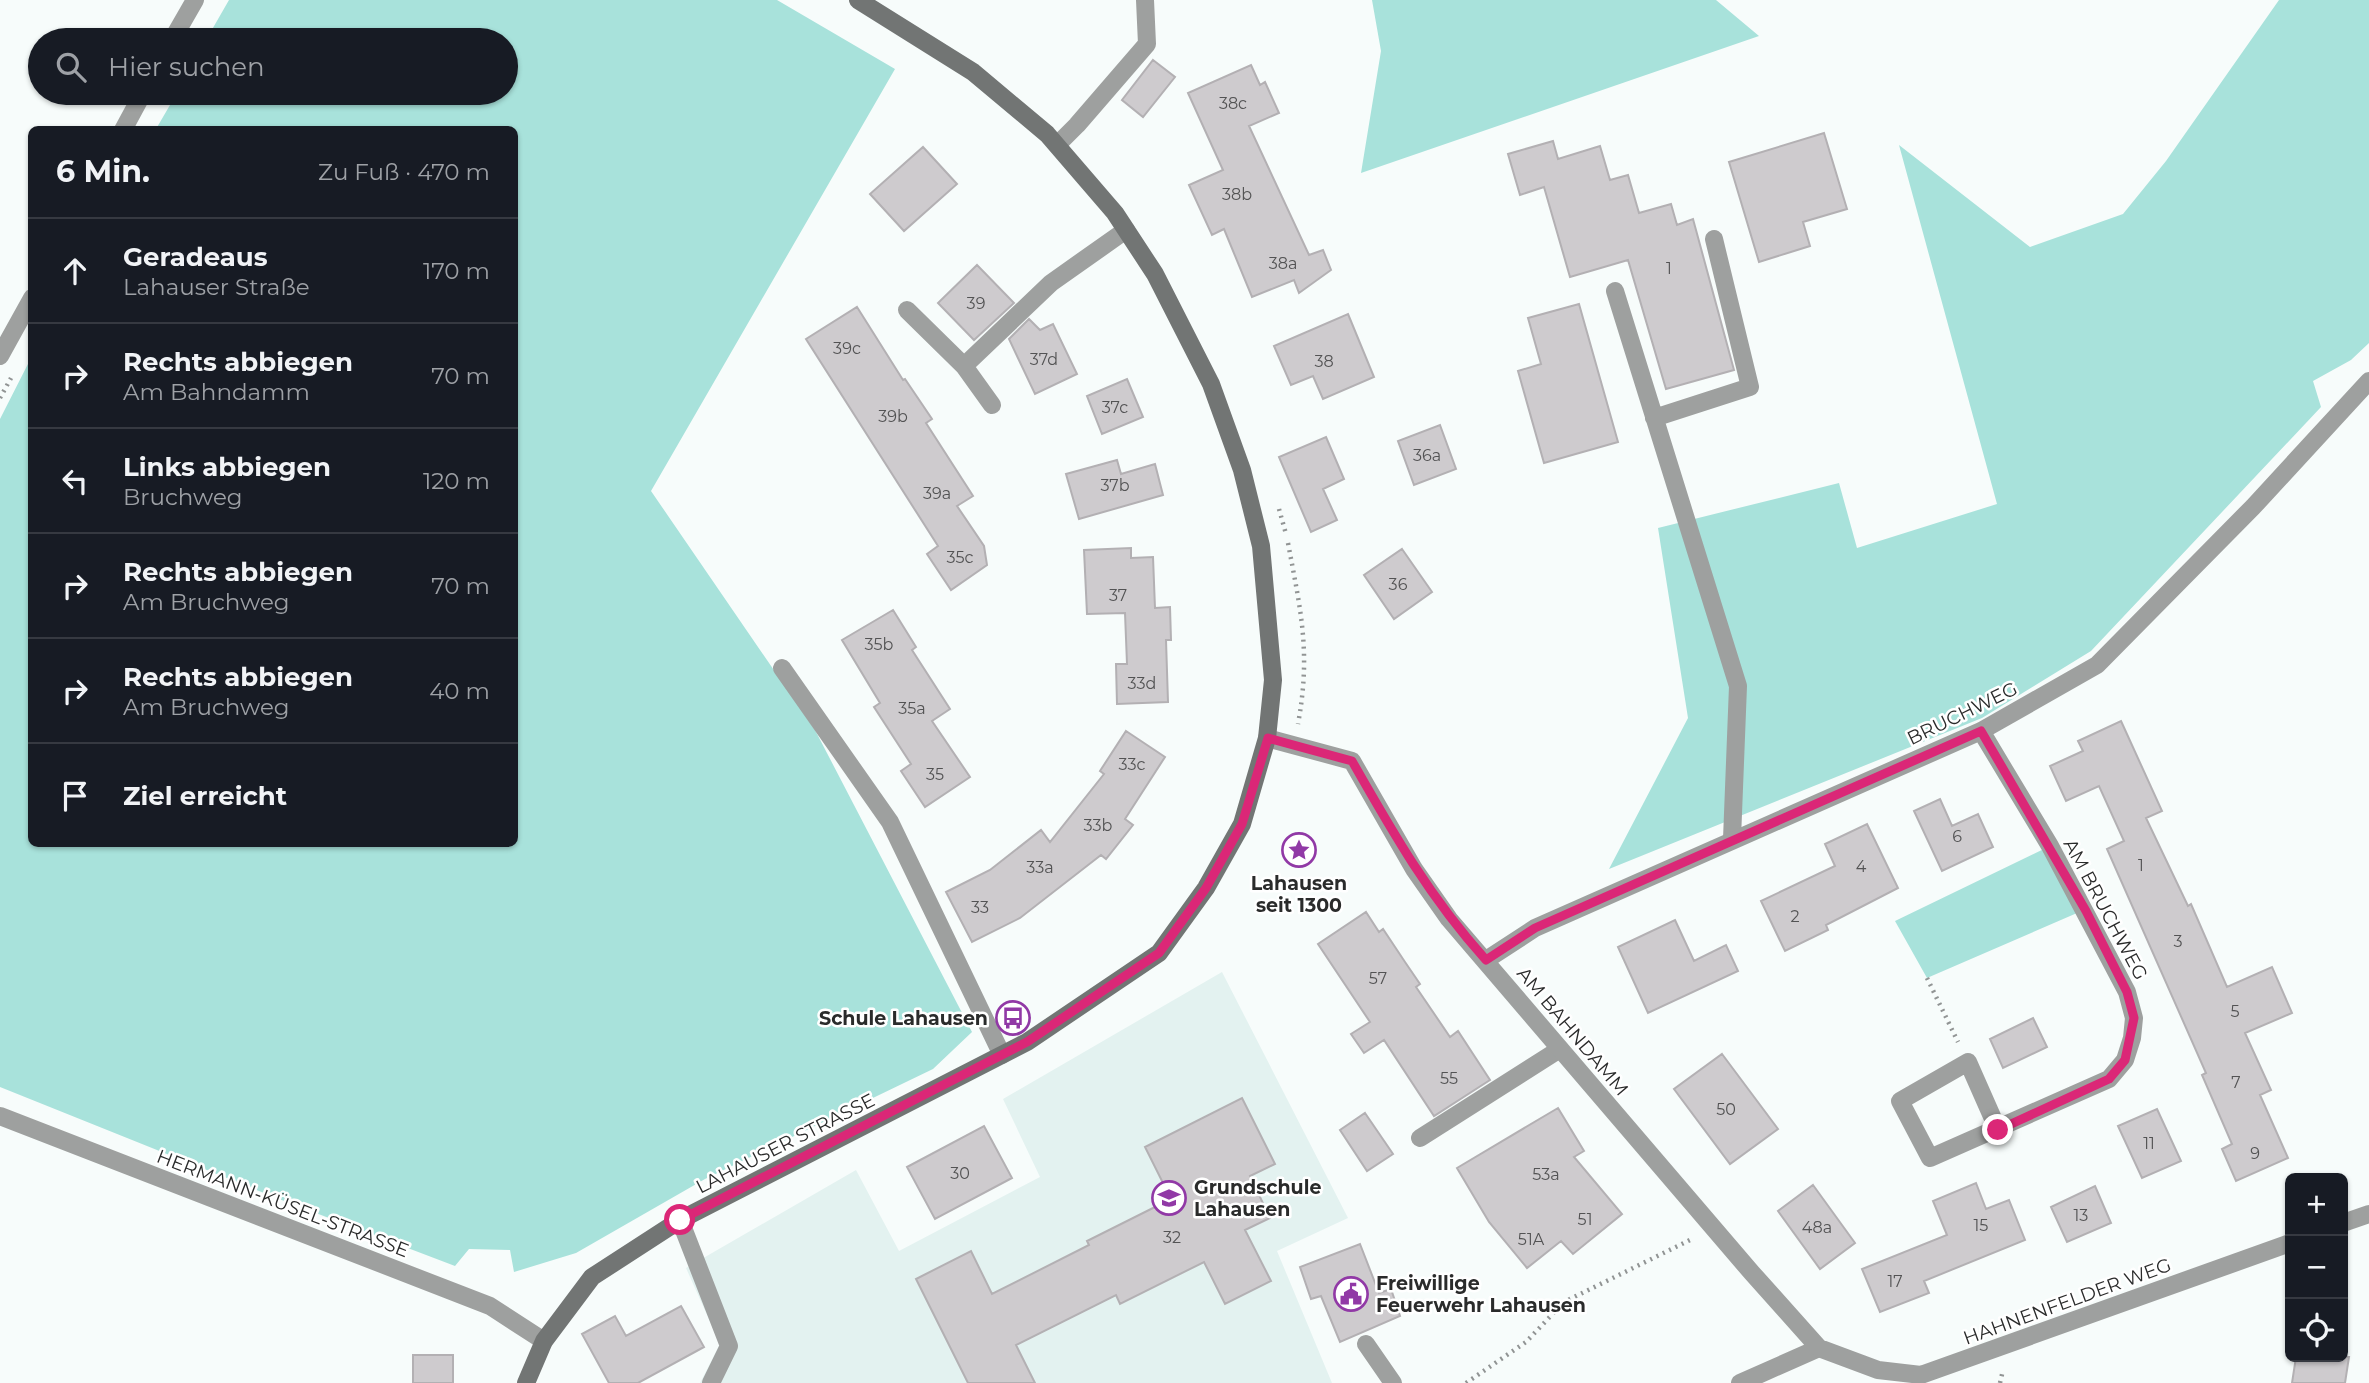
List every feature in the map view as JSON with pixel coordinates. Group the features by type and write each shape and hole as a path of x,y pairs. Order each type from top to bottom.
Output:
{"street":[{"path":"179,28 195,0"},
{"name":"LAHAUSER STRASSE","path":"526,1383 544,1341 592,1277 680,1220 1002,1055 1060,1022 1159,953 1206,888 1242,824 1268,738 1273,680 1261,546 1242,470 1211,384 1155,274 1126,230 1057,145 973,72 858,0"},
{"path":"1057,145 1147,44 1145,0"},
{"path":"124,126 136,105"},
{"path":"964,366 1051,283 1126,230"},
{"path":"1654,418 1750,387 1714,239"},
{"path":"1615,291 1738,687 1732,839"},
{"path":"0,356 28,305"},
{"path":"907,310 964,366 992,405"},
{"name":"BRUCHWEG","path":"1486,960 1535,928 1981,731 2097,665 2253,507 2369,381"},
{"path":"782,668 890,822 1002,1055"},
{"name":"AM BRUCHWEG","path":"1968,1062 1900,1101 1930,1158 2109,1079 2125,1060 2134,1018 2127,992 2086,911 1981,731"},
{"name":"AM BAHNDAMM","path":"1268,738 1352,761 1414,869 1449,919 1819,1348 1854,1363"},
{"path":"1420,1138 1560,1049"},
{"path":"1968,1062 1998,1130"},
{"name":"HERMANN-KÜSEL-STRASSE","path":"0,1116 490,1306 544,1341"},
{"path":"2348,1221 2369,1214"},
{"path":"680,1220 729,1346 711,1383"},
{"name":"HAHNENFELDER WEG","path":"1854,1363 1922,1379 2285,1245"},
{"path":"1366,1344 1393,1383"},
{"path":"1740,1383 1819,1348"}],"path":[{"path":"1927,978 1968,1062"},
{"path":"1466,1383 1526,1342 1564,1302 1714,1228"}],"shaded area":[{"path":"229,0 777,0 895,69 651,491 815,730 972,1032 933,1069 705,1179 576,1253 514,1272 510,1250 469,1249 455,1266 0,1087 0,419 28,364 28,847 518,847 518,126 158,126 170,105 518,105 518,28 213,28"},
{"path":"1372,0 1716,0 1759,36 1361,173 1381,51"},
{"path":"2279,0 2369,0 2369,343 2351,360 2313,381 2321,407 2091,651 1982,718 1609,869 1688,718 1658,528 1839,483 1857,548 1997,504 1899,145 2030,247 2123,214 2166,161"},
{"path":"2050,846 2084,910 1927,978 1895,921"},
{"name":"Grundschule Lahausen","path":"1222,972 1348,1218 1277,1251 1332,1383 700,1383 720,1344 686,1268 856,1170 899,1251 1040,1177 1003,1099"}],"building":[{"path":"1153,60 1175,77 1143,117 1122,100"},
{"path":"1251,65 1260,85 1265,82 1279,113 1249,126 1309,255 1323,250 1331,270 1299,293 1294,280 1252,297 1224,229 1212,235 1189,185 1223,170 1188,93"},
{"path":"1824,133 1847,209 1803,222 1810,246 1759,262 1729,162"},
{"path":"1553,141 1558,159 1600,146 1610,180 1628,175 1639,213 1671,204 1677,225 1693,219 1734,370 1666,389 1628,260 1570,277 1544,187 1520,195 1508,154"},
{"path":"923,147 957,184 904,231 870,194"},
{"path":"977,265 1014,303 974,340 938,303"},
{"path":"1579,304 1618,442 1544,463 1518,371 1541,364 1528,318"},
{"path":"857,307 903,380 905,379 932,419 926,423 973,496 957,506 984,546 987,565 951,590 927,554 938,546 806,339"},
{"path":"1348,314 1374,377 1323,399 1313,376 1291,385 1274,346"},
{"path":"1029,319 1040,330 1053,324 1077,374 1035,394 1009,339"},
{"path":"1127,379 1143,417 1102,434 1087,396"},
{"path":"1440,425 1456,469 1414,485 1398,441"},
{"path":"1326,437 1344,479 1323,489 1337,520 1311,532 1279,457"},
{"path":"1117,460 1121,474 1155,464 1163,495 1079,519 1066,474"},
{"path":"1131,548 1131,558 1153,557 1155,608 1170,607 1171,640 1166,640 1168,702 1117,704 1116,664 1127,664 1125,613 1087,614 1084,550"},
{"path":"1402,549 1432,592 1394,619 1364,575"},
{"path":"893,610 916,647 912,650 950,709 932,721 970,777 925,807 901,771 911,764 874,707 880,703 842,640"},
{"path":"2121,721 2162,811 2146,818 2188,906 2191,904 2227,987 2272,967 2292,1013 2245,1033 2271,1090 2260,1095 2288,1158 2236,1181 2222,1149 2232,1144 2202,1075 2206,1073 2107,849 2124,841 2099,786 2066,801 2050,766 2083,751 2078,741"},
{"path":"1126,731 1165,757 1125,819 1133,825 1106,859 1101,855 1020,918 972,942 946,892 990,870 1041,830 1050,842 1104,774 1100,771"},
{"path":"1940,799 1952,826 1978,814 1993,847 1942,871 1914,811"},
{"path":"1867,824 1898,888 1826,925 1828,930 1785,951 1761,901 1835,866 1825,844"},
{"path":"1366,912 1379,932 1383,929 1420,984 1416,987 1450,1037 1458,1031 1490,1080 1434,1116 1384,1040 1364,1053 1351,1034 1370,1022 1318,944"},
{"path":"1675,920 1694,961 1726,945 1738,971 1648,1013 1618,947"},
{"path":"2033,1018 2047,1047 2003,1068 1990,1039"},
{"path":"1722,1054 1778,1129 1730,1164 1674,1089"},
{"path":"1242,1098 1275,1164 1250,1176 1270,1218 1245,1230 1271,1281 1225,1304 1204,1262 1120,1304 1116,1295 1016,1345 1035,1383 968,1383 916,1279 971,1251 992,1294 1089,1245 1087,1241 1171,1199 1145,1147"},
{"path":"1558,1108 1584,1151 1574,1157 1622,1214 1573,1254 1561,1241 1527,1268 1489,1222 1457,1168"},
{"path":"2157,1109 2181,1161 2142,1178 2118,1126"},
{"path":"1365,1113 1393,1154 1367,1171 1340,1130"},
{"path":"984,1126 1012,1178 935,1219 907,1167"},
{"path":"1976,1183 1986,1209 2009,1200 2025,1240 1924,1281 1929,1293 1880,1312 1862,1269 1947,1235 1933,1201"},
{"path":"1813,1185 1855,1243 1820,1269 1778,1211"},
{"path":"2095,1186 2111,1223 2067,1242 2051,1207"},
{"name":"Freiwillige Feuerwehr Lahausen","path":"1360,1244 1379,1293 1391,1289 1400,1316 1340,1342 1321,1296 1311,1299 1300,1267"},
{"path":"681,1306 704,1347 638,1383 609,1383 582,1334 615,1316 626,1336"},
{"path":"413,1355 453,1355 453,1383 413,1383"},
{"path":"2349,1357 2345,1383 2292,1383 2295,1362 2348,1362"}],"place":[{"name":"Lahausen seit 1300","path":"1299,850"},
{"name":"Schule Lahausen","path":"1013,1018"},
{"name":"Grundschule Lahausen","path":"1169,1198"},
{"name":"Freiwillige Feuerwehr Lahausen","path":"1351,1294"}],"route":[{"path":"680,1220 1027,1042 1159,953 1206,888 1242,824 1268,738 1352,761 1414,869 1449,919 1486,960 1535,928 1981,731 2086,911 2127,992 2134,1018 2132,1038 2125,1060 2109,1079 1998,1130"}]}
